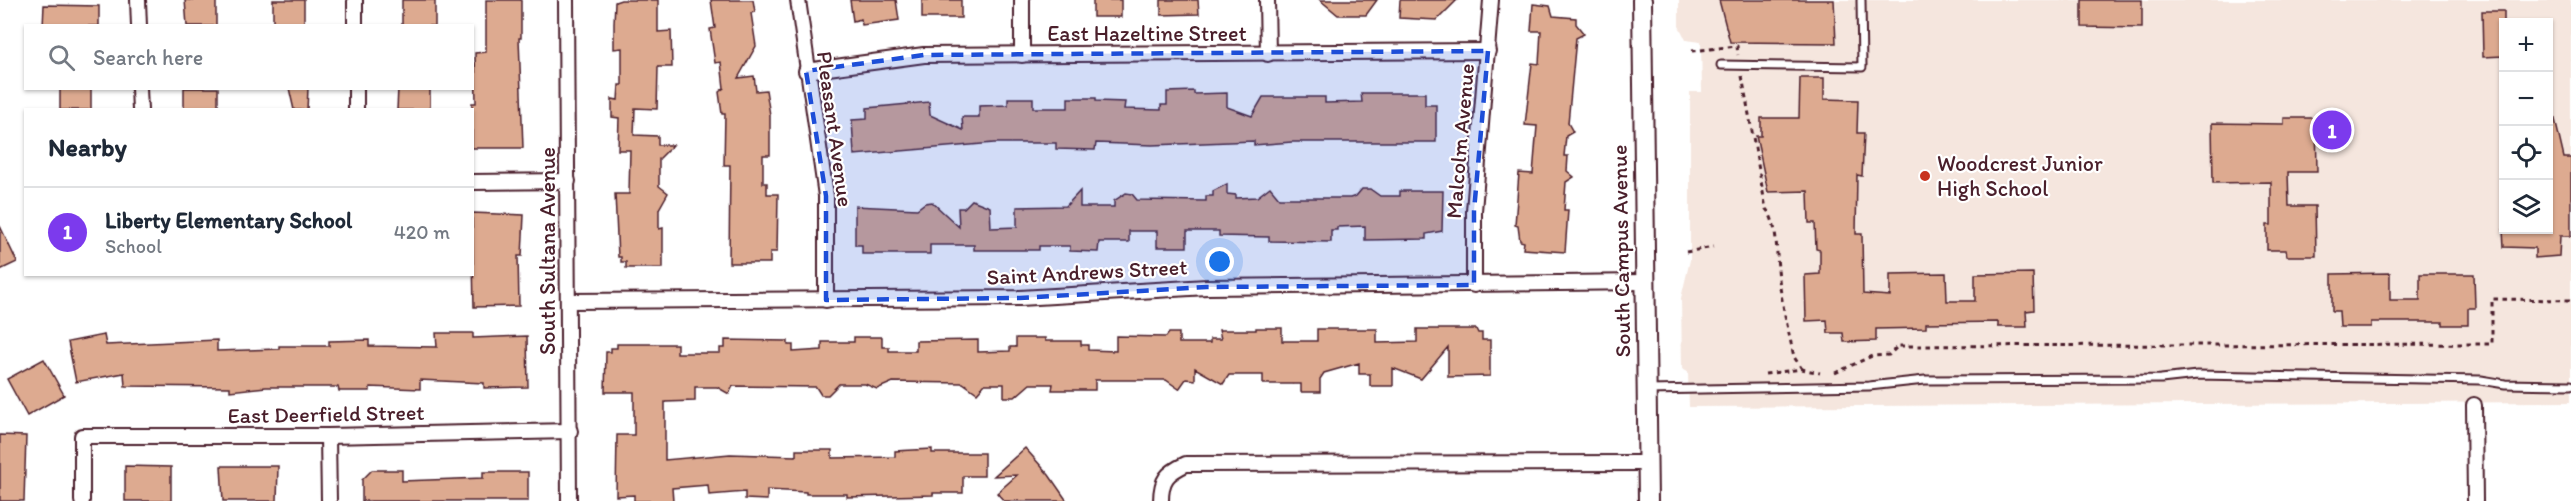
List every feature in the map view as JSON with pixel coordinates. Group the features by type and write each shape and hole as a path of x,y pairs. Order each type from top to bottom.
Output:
{"street":[{"path":"138,0 139,24"},
{"path":"355,0 355,24"},
{"name":"South Sultana Avenue","path":"566,0 569,501"},
{"name":"Pleasant Avenue","path":"798,0 806,71 826,196 826,300"},
{"path":"1022,0 1022,55"},
{"path":"1267,0 1268,54"},
{"name":"Malcolm Avenue","path":"1474,285 1474,211 1491,0"},
{"name":"South Campus Avenue","path":"1642,0 1648,501"},
{"name":"East Hazeltine Street","path":"806,71 924,55 1488,51"},
{"path":"139,90 140,108"},
{"path":"356,90 357,108"},
{"path":"474,182 568,181"},
{"name":"Saint Andrews Street","path":"568,301 1020,298 1206,287 1644,282"},
{"path":"2474,405 2475,501"},
{"name":"East Deerfield Street","path":"82,501 82,436 328,436 570,431"},
{"path":"328,436 329,501"},
{"path":"1161,501 1161,483 1169,472 1186,464 1648,463"}],"lane":[{"path":"1721,65 1862,67 1861,0"},
{"path":"1647,390 1869,386 1925,380 2161,379 2197,375 2481,380 2505,384 2571,385"}],"path":[{"path":"1692,51 1737,46 1766,209 1771,214 1794,357 1802,369"},
{"path":"1686,252 1713,247"},
{"path":"1760,374 1802,369 1817,373 1835,373 1872,356 1889,355 1898,346 2492,344 2492,299 2571,300"}],"highlighted area":[{"path":"1488,51 1474,211 1474,285 1207,287 1020,298 826,300 826,196 806,71 924,55"}],"shaded area":[{"path":"1679,0 2571,0 2571,402 1689,407 1688,372 1682,369 1681,298 1690,260 1690,92 1702,92 1701,42 1686,40 1679,26"}],"building":[{"path":"185,0 216,0 216,24 187,24"},
{"path":"273,0 304,0 304,24 273,24"},
{"path":"402,0 435,0 435,24 402,24"},
{"path":"486,0 521,0 521,38 519,38 523,148 474,148 472,103 476,103 475,53 486,52"},
{"path":"658,0 658,32 671,31 672,67 658,67 657,109 635,108 634,135 658,136 658,145 673,145 659,159 659,186 668,193 659,209 659,229 663,228 663,268 626,268 626,262 621,262 621,257 618,257 615,194 629,194 630,150 618,150 619,118 612,117 612,99 618,100 619,85 622,85 622,48 614,49 615,2"},
{"path":"711,0 753,0 755,12 751,13 756,46 738,78 754,76 756,91 766,90 770,115 770,155 763,155 763,183 767,183 767,194 778,194 777,252 770,252 770,263 729,263 730,165 724,165 725,114 722,114 719,92 724,88 721,62 715,63 710,29 715,28"},
{"path":"850,0 896,0 899,20 862,25 861,19 853,21"},
{"path":"922,0 961,0 961,18 922,18"},
{"path":"1093,0 1121,0 1121,17 1093,17"},
{"path":"1161,0 1198,0 1199,14 1161,15"},
{"path":"1320,0 1377,0 1366,15 1338,15"},
{"path":"1400,0 1457,0 1437,20 1399,18"},
{"path":"1719,0 1834,0 1836,43 1730,42"},
{"path":"2082,0 2142,0 2142,28 2082,27"},
{"path":"1533,4 1550,6 1553,16 1576,18 1576,24 1584,34 1576,38 1568,123 1573,132 1566,136 1564,156 1568,156 1567,171 1574,177 1566,182 1564,210 1568,210 1565,252 1523,249 1524,242 1520,241 1518,226 1515,225 1519,173 1533,174 1537,126 1525,125 1532,63 1539,64 1541,31 1531,31"},
{"path":"44,5 99,6 99,24 43,24"},
{"path":"2482,11 2504,11 2504,18 2499,18 2499,56 2483,57"},
{"path":"1800,78 1824,78 1824,99 1858,100 1857,133 1864,133 1862,176 1857,175 1856,234 1862,234 1863,294 1890,296 1890,274 1946,273 1947,301 1975,301 1975,274 2033,273 2034,310 2026,311 2027,327 1998,327 1998,322 1926,323 1926,328 1876,329 1876,341 1844,342 1843,333 1828,333 1827,320 1806,321 1805,275 1820,274 1820,250 1816,249 1815,223 1809,223 1808,191 1768,192 1756,136 1761,136 1761,118 1799,118"},
{"path":"60,90 91,90 91,108 60,108"},
{"path":"184,90 218,90 218,108 184,108"},
{"path":"289,90 308,90 307,108 294,108"},
{"path":"398,90 430,90 430,108 397,108"},
{"path":"1194,91 1194,94 1227,93 1227,107 1252,116 1263,97 1325,97 1325,103 1362,102 1361,93 1425,93 1425,105 1436,105 1436,142 1292,142 1254,145 1254,141 1152,145 1096,143 1095,150 1056,149 1056,143 994,143 854,155 852,120 867,119 867,108 929,102 930,115 963,130 962,117 979,117 979,106 1008,105 1008,98 1033,98 1033,108 1068,108 1068,98 1096,98 1096,101 1125,102 1124,109 1161,110 1161,105 1167,105 1167,92"},
{"path":"2554,115 2564,158 2571,158 2571,236 2560,236 2559,256 2535,258 2535,248 2504,247 2503,234 2553,234"},
{"path":"2284,118 2316,118 2317,172 2288,172 2289,206 2315,206 2316,256 2287,256 2286,250 2267,250 2267,225 2271,225 2271,182 2213,183 2212,123 2284,124"},
{"path":"1227,184 1227,194 1236,195 1236,198 1257,197 1270,187 1279,198 1350,198 1356,196 1362,189 1370,189 1380,196 1400,196 1400,191 1443,191 1442,231 1426,234 1426,239 1365,240 1365,226 1337,227 1337,230 1331,230 1331,242 1269,241 1269,237 1219,236 1219,231 1187,231 1187,247 1157,247 1157,231 1129,231 1129,242 1099,242 1098,252 1070,251 1070,246 1039,246 1039,250 974,250 974,245 930,245 930,254 862,254 862,245 855,245 855,206 917,209 925,203 932,202 959,227 958,208 964,208 972,200 990,207 991,228 1017,227 1017,207 1066,206 1080,191 1080,207 1114,207 1114,201 1126,193 1132,194 1137,200 1206,201 1206,196 1213,196 1213,191"},
{"path":"474,213 524,215 522,256 518,256 519,306 474,307"},
{"path":"0,226 17,262 0,270"},
{"path":"2390,273 2390,300 2420,300 2420,274 2474,274 2475,308 2468,308 2468,325 2443,325 2443,322 2371,322 2371,327 2340,327 2339,311 2332,311 2332,274"},
{"path":"1256,328 1282,328 1282,341 1317,341 1317,329 1377,329 1377,343 1417,342 1417,329 1476,329 1478,333 1482,333 1482,340 1490,340 1490,376 1448,377 1448,347 1421,379 1393,368 1393,386 1370,386 1370,374 1359,374 1359,363 1324,373 1320,379 1320,392 1301,392 1301,384 1263,384 1263,375 1229,375 1223,384 1195,368 1195,380 1186,379 1179,389 1166,380 1095,380 1095,390 1052,390 1053,384 1030,384 1015,397 1004,397 1004,384 985,384 977,393 963,383 893,382 877,389 865,384 839,384 828,395 821,395 816,387 733,386 729,394 717,387 695,387 695,401 665,402 665,460 730,454 796,456 796,450 832,450 832,458 895,457 895,451 932,449 932,453 984,453 984,476 963,476 963,493 933,493 933,495 847,497 847,494 806,494 806,492 767,490 767,500 745,499 745,492 709,495 708,485 672,488 673,501 634,501 634,495 616,496 617,435 634,435 634,392 605,392 606,352 611,352 611,348 617,348 617,344 677,344 677,353 720,353 720,348 725,348 725,340 788,341 788,345 793,345 793,352 822,350 822,342 854,342 854,337 882,337 882,347 889,347 889,351 916,351 916,341 978,340 978,352 1010,351 1010,347 1016,347 1016,338 1045,338 1045,341 1081,341 1081,345 1088,345 1088,350 1116,351 1116,336 1166,337 1169,333 1179,333 1179,343 1210,343 1210,339 1221,339 1219,330 1256,330"},
{"path":"436,333 473,333 473,338 527,336 528,387 484,388 484,383 420,380 420,389 370,387 370,391 339,391 338,387 266,387 230,391 230,387 125,386 124,373 76,382 68,342 104,335 106,345 217,340 217,351 279,349 279,346 329,346 329,341 369,340 369,346 437,347"},
{"path":"44,359 64,395 27,416 7,379"},
{"path":"0,435 26,436 24,501 0,501"},
{"path":"1025,448 1049,475 1067,501 1004,501 997,493 1017,475 994,476"},
{"path":"125,466 171,467 171,501 125,501"},
{"path":"221,466 278,466 277,501 223,501"},
{"path":"372,470 402,470 402,481 483,478 483,472 528,472 528,501 362,501 362,480"}],"place":[{"name":"Liberty Elementary School","path":"2332,130"},
{"name":"Woodcrest Junior High School","path":"1925,176"}]}
